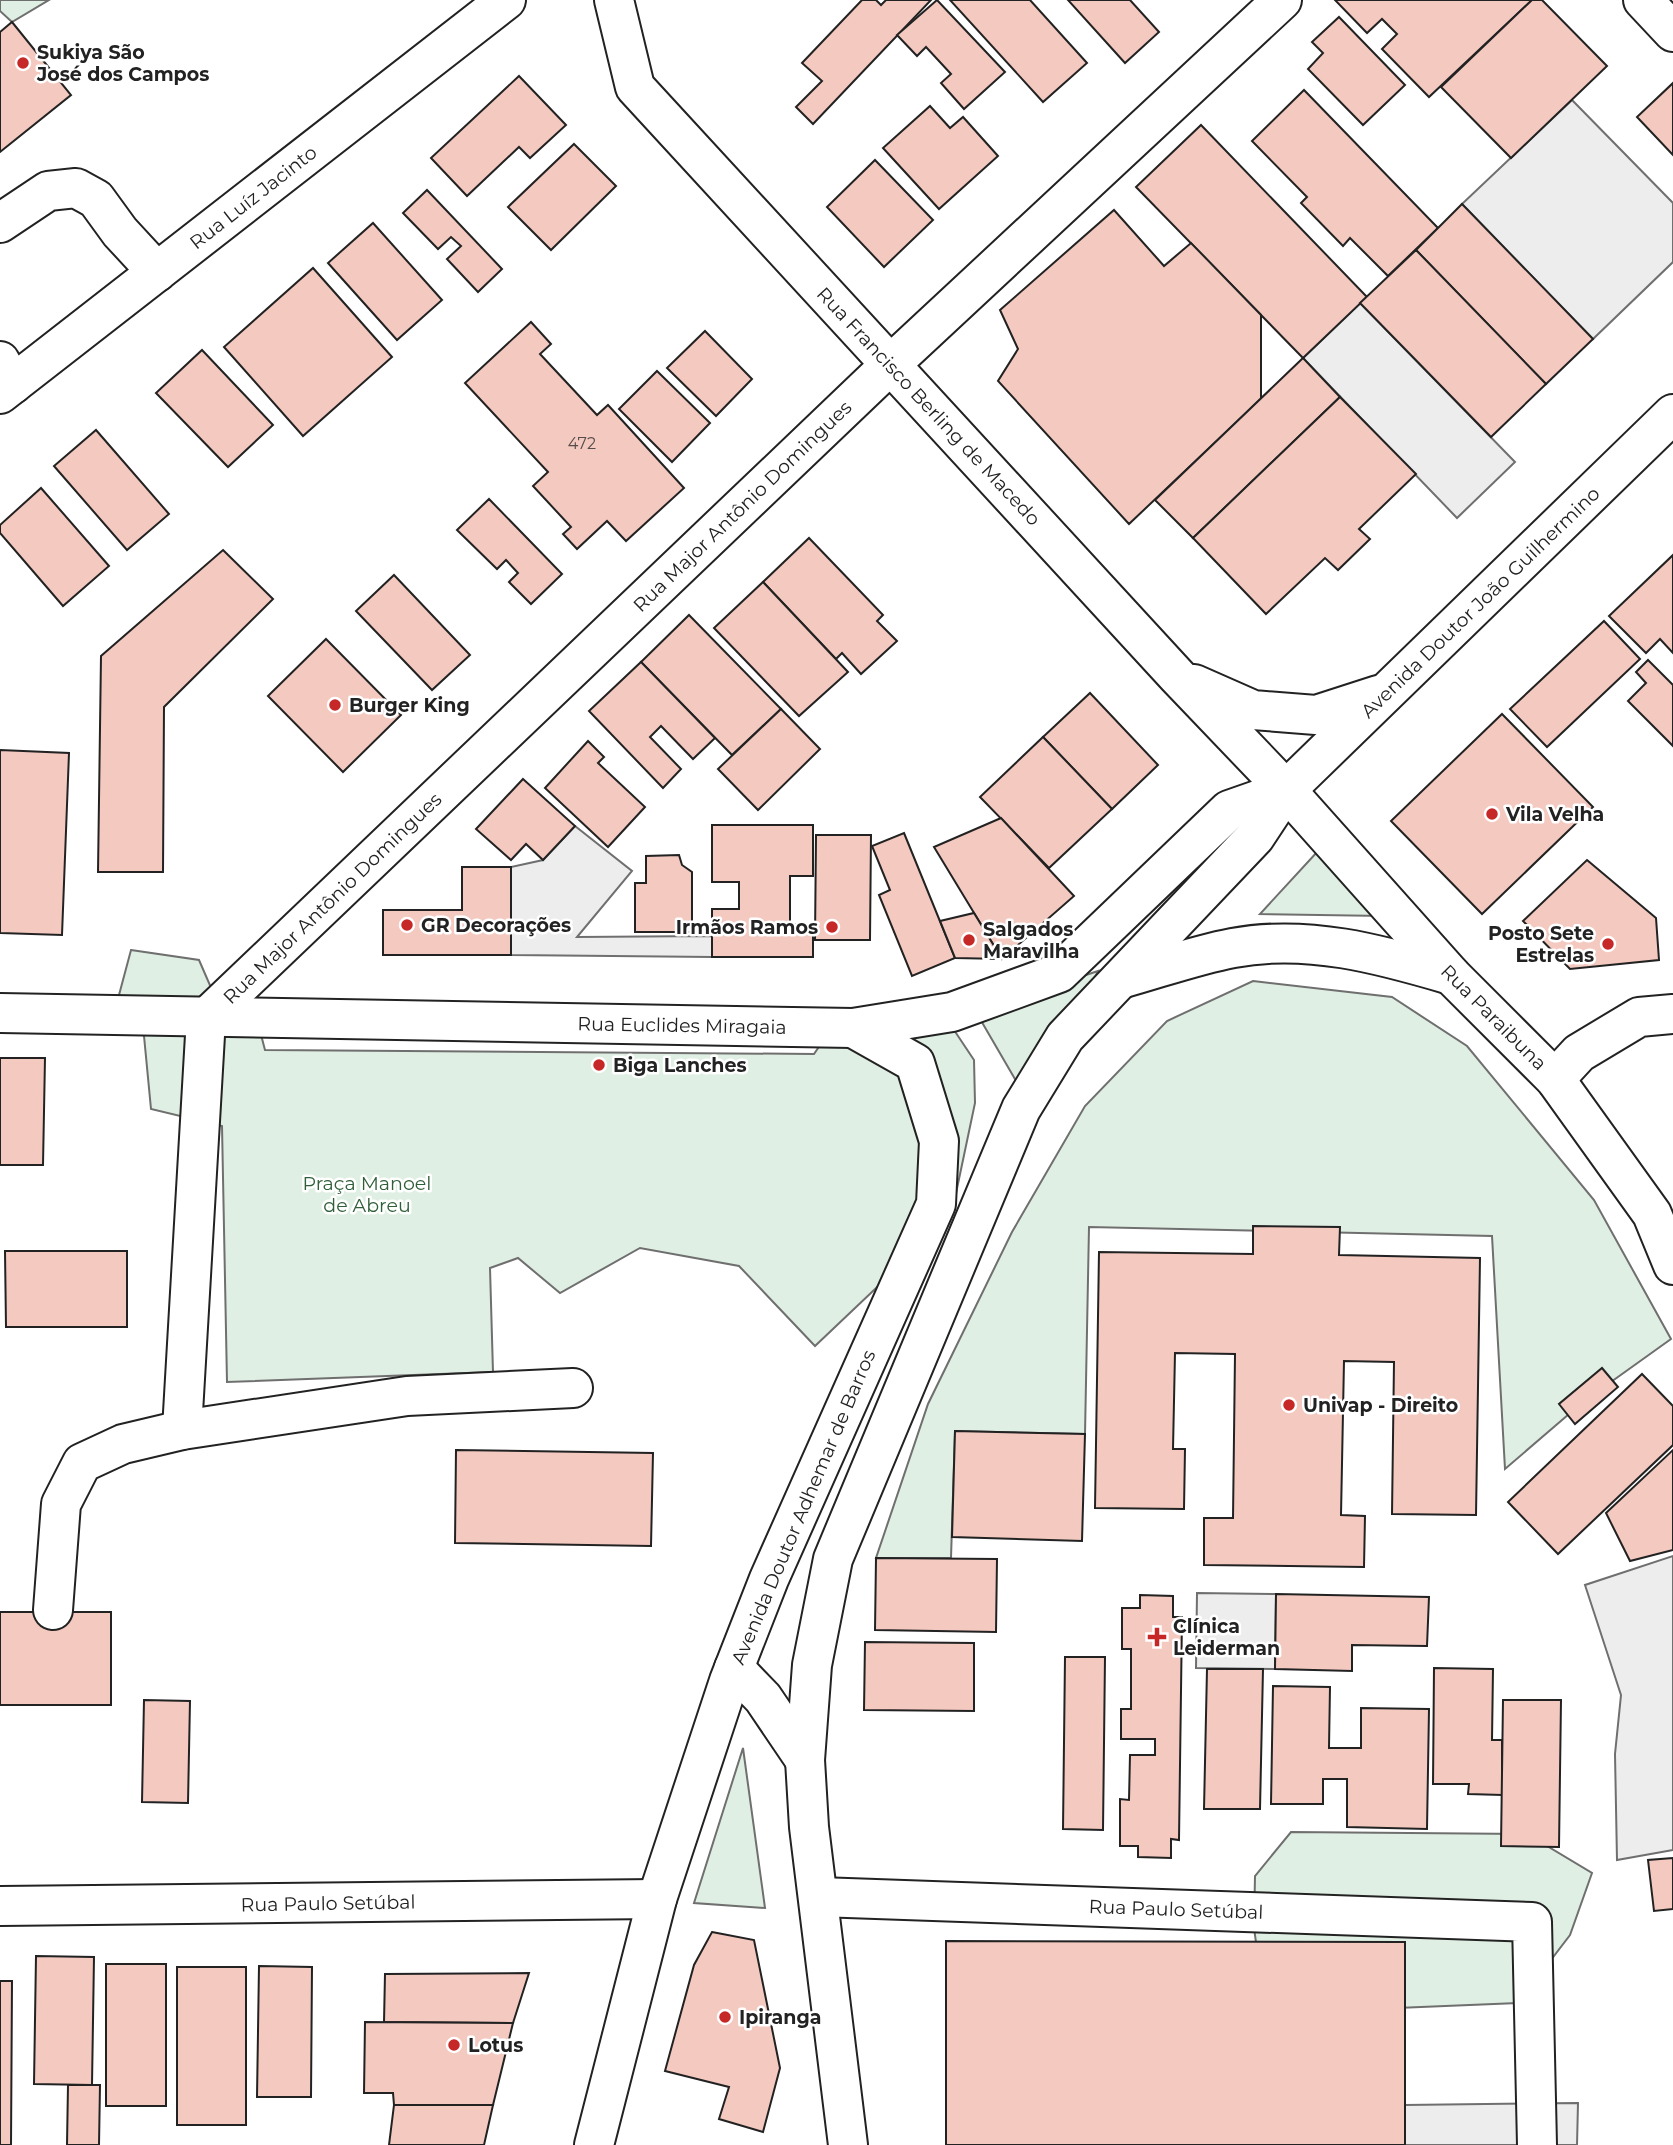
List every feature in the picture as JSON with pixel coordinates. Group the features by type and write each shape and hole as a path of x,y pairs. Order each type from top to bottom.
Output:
{"street":[{"name":"Rua Luíz Jacinto","path":"4,380 157,272 506,0"},
{"name":"Rua Francisco Berling de Macedo","path":"614,0 635,87 1177,677 1286,790"},
{"name":"Rua Major Antônio Domingues","path":"206,1018 891,364 1282,0"},
{"path":"1643,0 1673,32"},
{"path":"0,223 48,191 76,188 96,199 120,232 157,272"},
{"name":"Avenida Doutor João Guilhermino","path":"1286,790 1673,414"},
{"path":"1177,677 1253,710 1315,715 1386,692"},
{"path":"848,2145 809,1827 806,1760 812,1665 833,1559 1021,1109 1065,1037 1124,978 1255,837 1286,790"},
{"name":"Rua Euclides Miragaia","path":"0,1013 853,1028 952,1012 1059,973 1229,810 1286,790"},
{"name":"Rua Paraibuna","path":"1286,790 1451,975 1555,1079 1652,1213 1673,1265"},
{"path":"1124,978 1235,948 1303,944 1370,951 1451,975"},
{"path":"1555,1079 1579,1053 1639,1017 1673,1014"},
{"path":"182,1430 206,1018"},
{"name":"Avenida Doutor Adhemar de Barros","path":"594,2145 657,1899 734,1668 769,1578 936,1204 939,1142 915,1063 853,1028"},
{"path":"53,1610 61,1504 82,1463 123,1444 182,1430 407,1396 573,1388"},
{"path":"734,1668 764,1698 806,1760"},
{"name":"Rua Paulo Setúbal","path":"819,1897 1532,1922 1537,2145"},
{"name":"Rua Paulo Setúbal","path":"0,1906 657,1899"}],"green space":[{"path":"0,0 49,0 12,22 0,11"},
{"path":"1318,851 1383,916 1260,914"},
{"name":"Praça Manoel de Abreu","path":"131,950 199,960 212,990 253,1004 265,1050 814,1054 829,1032 948,1021 974,1060 975,1103 951,1217 815,1346 739,1266 640,1248 560,1293 518,1258 490,1268 493,1372 227,1382 222,1126 151,1109 144,1036 115,1010"},
{"path":"1098,971 1083,1004 1019,1086 976,1012"},
{"path":"1253,981 1392,997 1467,1046 1594,1200 1671,1339 1583,1402 1505,1469 1492,1236 1089,1227 1085,1434 955,1431 951,1558 876,1558 928,1404 1012,1232 1085,1106 1167,1021"},
{"path":"743,1748 765,1908 694,1903"},
{"path":"1291,1832 1527,1834 1592,1873 1570,1935 1518,2003 1348,2010 1260,1971 1254,1928 1255,1876"}],"shaded area":[{"path":"1572,100 1673,203 1673,262 1593,339 1462,204"},
{"path":"1360,303 1515,462 1457,518 1303,358"},
{"path":"575,826 632,871 577,937 712,936 712,957 511,955 511,867 543,860"},
{"path":"1673,1556 1673,1850 1617,1860 1615,1754 1621,1695 1585,1585"},
{"path":"1197,1593 1276,1594 1275,1669 1196,1668"},
{"path":"1578,2103 1577,2145 1405,2145 1405,2105"}],"building":[{"path":"862,0 876,0 881,5 886,0 931,0 813,124 796,107 822,81 802,63"},
{"path":"937,0 1005,72 964,109 941,83 951,74 926,47 917,56 897,35"},
{"path":"950,0 1030,0 1087,63 1043,102"},
{"path":"1068,0 1130,0 1159,32 1125,63"},
{"path":"1335,0 1532,0 1429,97 1382,49 1397,34 1382,19 1367,33"},
{"path":"1532,0 1542,0 1607,66 1511,158 1441,87"},
{"path":"1339,17 1405,85 1363,125 1308,69 1323,53 1312,42"},
{"name":"Sukiya São José dos Campos","path":"12,22 71,95 0,152 0,32"},
{"path":"519,76 566,125 530,158 519,147 467,196 431,158"},
{"path":"1673,83 1673,155 1637,117"},
{"path":"1304,90 1438,228 1388,276 1350,238 1343,246 1301,203 1307,197 1252,141"},
{"path":"930,106 950,128 963,117 998,156 939,209 883,148"},
{"path":"1201,125 1367,297 1303,358 1136,187"},
{"path":"574,144 616,186 551,250 508,207"},
{"path":"875,160 933,220 884,267 827,207"},
{"path":"427,190 502,269 478,292 447,259 461,246 451,237 438,249 403,213"},
{"path":"1462,204 1593,339 1546,384 1416,250"},
{"path":"1114,210 1164,266 1191,243 1261,315 1261,399 1129,524 998,381 1018,349 1000,310"},
{"path":"373,223 442,300 397,340 328,263"},
{"path":"1416,250 1546,384 1491,437 1360,303"},
{"path":"313,268 392,357 303,436 224,347"},
{"path":"531,322 551,344 540,354 597,415 608,405 684,488 626,541 607,521 577,549 563,534 571,527 533,486 548,472 465,383"},
{"path":"705,331 752,379 716,416 667,368"},
{"path":"202,350 273,425 228,467 156,393"},
{"path":"1303,358 1340,397 1193,538 1155,500"},
{"path":"657,371 710,423 672,462 619,409"},
{"path":"1340,397 1416,474 1359,529 1370,539 1338,570 1325,558 1266,614 1193,538"},
{"path":"96,430 169,514 127,550 54,466"},
{"path":"41,488 109,566 63,606 0,533 0,525"},
{"path":"489,499 562,574 531,604 509,582 518,573 506,560 497,569 457,530"},
{"path":"809,538 883,615 877,621 897,641 861,674 842,653 836,659 763,582"},
{"path":"223,550 273,599 164,707 163,872 98,872 101,656"},
{"path":"1673,555 1673,653 1660,639 1646,653 1609,616"},
{"path":"394,575 470,655 432,690 356,611"},
{"path":"763,582 848,672 799,716 714,628"},
{"path":"689,615 781,709 732,755 641,662"},
{"path":"1604,621 1640,659 1547,747 1510,709"},
{"name":"Burger King","path":"326,639 401,715 343,772 268,696"},
{"path":"1648,660 1673,685 1673,746 1628,701 1646,683 1636,672"},
{"path":"641,662 715,738 693,759 661,726 650,737 681,769 663,788 589,711"},
{"path":"1090,693 1158,765 1112,809 1043,737"},
{"path":"781,709 820,749 758,810 718,769"},
{"name":"Vila Velha","path":"1502,714 1593,807 1482,914 1391,821"},
{"path":"1043,737 1112,809 1049,868 980,797"},
{"path":"588,741 604,757 598,763 645,807 608,847 545,788"},
{"path":"0,750 69,753 62,935 0,933"},
{"path":"523,779 575,826 543,860 526,844 511,860 476,829"},
{"path":"1001,818 1074,896 1002,959 934,847"},
{"path":"712,825 813,825 813,876 790,876 790,924 813,924 813,957 712,957 712,909 739,909 739,882 712,882"},
{"path":"904,833 955,958 912,976 879,895 890,890 872,846"},
{"path":"816,835 871,835 870,940 815,940"},
{"path":"679,855 682,865 692,872 692,932 635,932 635,883 646,883 646,856"},
{"path":"1587,860 1656,918 1659,960 1570,969 1523,921"},
{"path":"462,867 511,867 511,955 383,955 383,910 462,910"},
{"name":"Salgados Maravilha","path":"974,913 1002,959 955,958 940,921"},
{"path":"0,1058 45,1058 43,1165 0,1165"},
{"name":"Univap - Direito","path":"1253,1226 1340,1227 1339,1255 1480,1258 1476,1515 1392,1514 1394,1362 1344,1361 1341,1515 1365,1516 1364,1567 1204,1565 1204,1518 1233,1518 1235,1354 1175,1353 1173,1449 1185,1449 1184,1509 1095,1508 1099,1252 1253,1254"},
{"path":"5,1251 127,1251 127,1327 6,1327"},
{"path":"1602,1368 1618,1387 1575,1424 1559,1404"},
{"path":"1642,1374 1673,1406 1673,1445 1558,1554 1508,1502"},
{"path":"955,1431 1085,1434 1082,1541 952,1537"},
{"path":"456,1450 653,1453 651,1546 455,1543"},
{"path":"1673,1450 1673,1550 1630,1561 1606,1513"},
{"path":"876,1558 997,1559 996,1632 875,1630"},
{"path":"1276,1594 1429,1597 1427,1646 1352,1645 1352,1671 1275,1669"},
{"path":"1140,1595 1173,1596 1173,1617 1182,1617 1179,1840 1171,1839 1171,1858 1138,1857 1138,1846 1120,1846 1120,1799 1129,1800 1130,1755 1155,1755 1155,1739 1121,1739 1121,1709 1131,1709 1131,1649 1122,1649 1122,1608 1140,1608"},
{"path":"0,1612 111,1612 111,1705 0,1705"},
{"path":"865,1642 974,1643 974,1711 864,1710"},
{"path":"1065,1657 1105,1657 1103,1830 1063,1829"},
{"path":"1434,1668 1493,1669 1492,1740 1502,1740 1502,1795 1468,1794 1469,1784 1433,1784"},
{"path":"1207,1669 1263,1669 1260,1809 1204,1809"},
{"path":"1273,1686 1330,1687 1329,1748 1361,1748 1361,1708 1429,1709 1427,1829 1347,1827 1347,1779 1323,1779 1323,1804 1271,1804"},
{"path":"144,1700 190,1701 188,1803 142,1802"},
{"path":"1503,1700 1561,1700 1559,1847 1501,1846"},
{"path":"1673,1858 1673,1909 1654,1911 1648,1860"},
{"name":"Ipiranga","path":"712,1932 754,1940 780,2068 763,2132 719,2119 729,2087 665,2071 694,1965"},
{"path":"946,1941 1405,1942 1405,2145 946,2145"},
{"path":"36,1956 94,1957 92,2085 34,2084"},
{"path":"106,1964 166,1964 166,2106 106,2106"},
{"path":"259,1966 312,1967 311,2097 257,2097"},
{"path":"177,1967 246,1967 246,2125 177,2125"},
{"path":"529,1973 513,2023 384,2022 385,1974"},
{"path":"0,1981 12,1981 11,2145 0,2145"},
{"path":"365,2022 513,2023 493,2105 394,2105 393,2093 364,2093"},
{"path":"68,2085 100,2085 99,2145 67,2145"},
{"path":"394,2105 493,2105 484,2145 389,2145"}],"place":[{"name":"Sukiya São José dos Campos","path":"23,63"},
{"name":"Burger King","path":"335,705"},
{"name":"Vila Velha","path":"1492,814"},
{"name":"GR Decorações","path":"407,925"},
{"name":"Irmãos Ramos","path":"832,927"},
{"name":"Salgados Maravilha","path":"969,940"},
{"name":"Posto Sete Estrelas","path":"1608,944"},
{"name":"Biga Lanches","path":"599,1065"},
{"name":"Univap - Direito","path":"1289,1405"},
{"name":"Clínica Leiderman","path":"1157,1637"},
{"name":"Ipiranga","path":"725,2017"},
{"name":"Lotus","path":"454,2045"}]}
